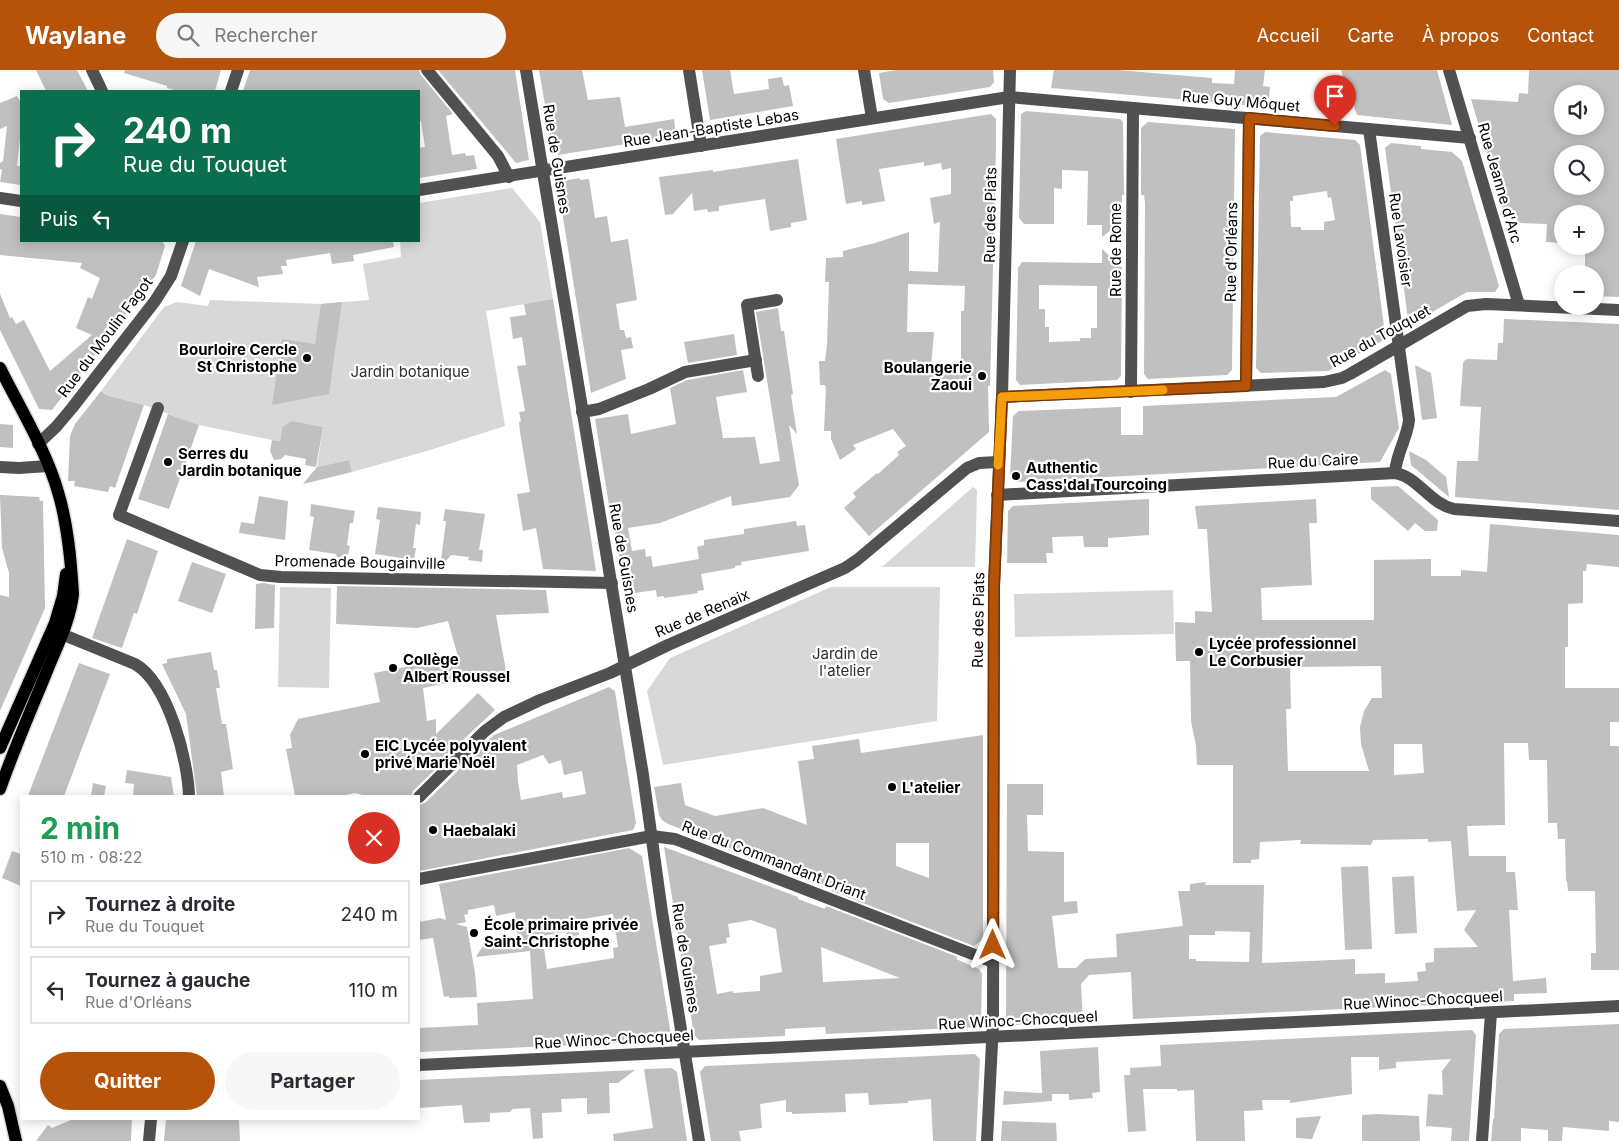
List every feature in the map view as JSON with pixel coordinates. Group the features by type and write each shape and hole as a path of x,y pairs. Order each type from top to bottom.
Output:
{"main road":[{"path":"0,368 48,466 62,508 68,554 57,632 0,789"},
{"path":"0,748 3,735 57,632"},
{"path":"0,1086 16,1141"}],"street":[{"path":"92,70 102,90"},
{"path":"231,90 238,70"},
{"path":"427,70 498,156 509,177"},
{"name":"Rue de Guisnes","path":"526,70 612,583 699,1141"},
{"path":"689,70 701,146"},
{"path":"864,70 872,118"},
{"name":"Rue des Piats","path":"987,1141 993,1038 994,599 1002,397 1010,70"},
{"name":"Rue Jeanne d'Arc","path":"1449,70 1519,305"},
{"name":"Rue Jean-Baptiste Lebas","path":"420,190 1009,97"},
{"name":"Rue Guy Môquet","path":"1009,97 1470,138"},
{"name":"Rue de Rome","path":"1131,392 1133,108"},
{"name":"Rue d'Orléans","path":"1246,386 1249,118"},
{"name":"Rue Lavoisier","path":"1369,129 1409,420 1406,436 1397,456 1395,473"},
{"path":"0,198 20,201"},
{"name":"Rue du Moulin Fagot","path":"38,444 72,408 155,301 171,276 183,242"},
{"path":"758,376 747,305 777,300"},
{"name":"Rue du Touquet","path":"1002,397 1131,392 1334,380 1350,374 1467,306 1486,304 1619,310"},
{"path":"582,412 599,409 640,393 684,372 756,360"},
{"name":"Promenade Bougainville","path":"158,408 119,515 260,575 612,583"},
{"name":"Rue de Renaix","path":"420,796 486,731 504,717 540,700 610,673 845,568 967,468 979,463 998,462"},
{"path":"0,467 48,466"},
{"path":"1395,473 1402,474 1408,478 1441,506 1447,508 1619,521"},
{"name":"Rue du Caire","path":"997,495 1395,473"},
{"path":"57,632 135,664 147,673 157,688 173,721 183,754 189,795"},
{"path":"3,735 18,740"},
{"name":"Rue du Commandant Driant","path":"420,879 652,836 662,836 675,839 993,962"},
{"name":"Rue Winoc-Chocqueel","path":"420,1065 1619,1006"},
{"path":"1482,1141 1491,1013"},
{"path":"149,1141 151,1120"}],"green space":[{"name":"Jardin botanique","path":"512,188 540,222 553,299 486,311 505,426 352,472 349,460 317,467 323,427 294,422 282,427 280,441 272,440 199,425 144,405 106,395 101,391 164,307 177,302 208,306 210,300 321,304 369,300 363,264 401,257 400,242 420,242 420,203"},
{"path":"973,487 977,490 975,567 882,567"},
{"path":"280,587 331,588 329,688 278,687"},
{"name":"Jardin de l'atelier","path":"831,587 940,587 937,721 663,765 647,691 670,658"},
{"path":"1173,590 1174,634 1015,637 1014,594"}],"building":[{"path":"36,70 77,70 87,90 46,90"},
{"path":"125,70 221,70 215,90 174,90 124,73"},
{"path":"250,70 419,70 453,114 446,116 452,155 465,153 466,156 474,155 477,169 420,178 420,148 425,147 420,121 420,90 243,90"},
{"path":"438,70 515,70 529,160 516,163"},
{"path":"539,70 582,70 588,100 620,97 625,127 674,119 676,136 558,155 553,151"},
{"path":"702,70 730,70 734,94 769,89 768,79 782,77 784,86 789,85 793,106 710,120"},
{"path":"896,70 993,70 994,82 990,87 889,103 883,99 879,73"},
{"path":"1054,70 1118,70 1212,78 1212,83 1234,84 1235,70 1265,70 1263,86 1270,87 1268,107 1051,88"},
{"path":"1341,70 1437,70 1452,125 1357,115"},
{"path":"1529,70 1619,70 1619,297 1604,296 1604,265 1585,265 1585,255 1604,255 1604,205 1554,205 1554,242 1546,242 1547,224 1517,223 1513,219 1506,218 1471,99 1518,102 1519,93 1528,94"},
{"path":"17,96 20,101 20,138 17,166 20,166 20,185 0,182 2,170 0,169 0,163 3,161 7,126 0,129 0,103"},
{"path":"1026,111 1120,119 1123,122 1124,195 1122,195 1122,221 1102,237 1102,225 1087,225 1088,171 1062,170 1062,189 1054,188 1054,224 1024,224 1019,218 1021,114"},
{"path":"991,114 996,119 990,386 988,386 989,432 869,536 844,508 856,497 853,493 878,474 899,455 897,452 906,446 893,429 853,445 856,449 840,460 831,439 831,431 824,431 826,389 825,385 820,385 819,361 825,361 827,345 829,282 825,282 826,258 843,257 843,251 909,232 909,271 938,272 940,222 934,224 930,198 951,194 951,168 942,170 941,163 924,166 924,162 879,169 885,201 862,205 862,201 846,204 836,139","holes":["908,284 965,286 964,311 961,311 961,367 931,366 934,332 907,332"]},
{"path":"1148,122 1235,129 1232,370 1227,375 1148,379 1144,374 1145,203 1144,195 1141,195 1141,128"},
{"path":"1265,132 1355,140 1360,145 1385,334 1382,341 1328,371 1261,373 1256,368 1260,136","holes":["1327,191 1328,198 1331,197 1335,220 1324,222 1324,230 1301,230 1301,227 1291,227 1290,201 1293,201 1293,196"]},
{"path":"1391,143 1421,146 1421,149 1452,152 1462,161 1499,286 1495,292 1467,292 1415,322 1408,319 1385,148"},
{"path":"798,159 807,220 791,223 791,227 770,231 765,199 719,206 719,211 708,212 707,209 694,211 692,193 673,214 665,215 659,177 713,170 713,172"},
{"path":"580,178 580,180 589,179 595,218 607,216 611,242 628,239 637,300 616,304 620,330 624,330 626,338 631,337 633,348 621,350 626,379 591,393 558,186 562,181"},
{"path":"0,214 20,217 20,242 163,242 165,246 156,275 52,410 39,409 0,330 0,294 10,318 12,317 16,324 24,320 50,371 92,335 76,328 88,297 92,299 100,278 80,268 82,263 0,255"},
{"path":"196,242 393,242 394,247 353,255 354,261 332,264 330,253 286,260 287,266 281,266 283,274 257,277 259,287 209,269 200,296 181,286"},
{"path":"1102,249 1122,268 1121,376 1117,380 1020,385 1016,380 1018,268 1022,262 1102,263","holes":["1039,285 1097,286 1097,328 1091,328 1091,338 1080,338 1080,341 1049,342 1049,327 1045,327 1045,309 1039,309"]},
{"path":"553,299 596,571 543,569 536,528 523,531 517,494 530,492 520,432 519,422 521,421 519,412 525,411 517,366 526,365 522,337 513,339 510,317 526,315 524,304"},
{"name":"Bourloire Cercle St Christophe","path":"342,302 329,394 272,405 282,339 315,344 321,304"},
{"path":"778,308 781,331 784,331 793,394 791,395 797,434 789,425 799,485 790,497 732,506 731,496 660,523 628,528 632,551 645,549 646,557 651,556 653,567 699,559 697,547 704,545 704,540 744,534 744,529 796,521 797,526 805,525 809,551 741,562 742,565 735,566 735,568 701,574 704,590 697,591 698,593 664,598 664,596 657,597 656,590 627,594 626,588 624,588 615,530 613,530 595,419 628,414 631,434 676,424 670,388 687,380 743,370 747,392 716,397 723,438 755,437 760,464 780,461 756,312"},
{"path":"1504,319 1619,324 1619,510 1455,497 1457,461 1478,461 1481,407 1460,406 1463,363 1468,359 1497,360 1498,343 1503,343"},
{"path":"734,334 737,355 688,363 684,342"},
{"path":"1415,365 1431,373 1437,418 1422,420"},
{"path":"1385,370 1391,374 1399,428 1380,462 1015,482 1010,477 1013,416 1019,411 1121,407 1121,435 1143,435 1143,406 1336,397"},
{"path":"101,391 106,395 144,405 115,488 110,486 108,492 74,486 75,481 68,481 70,436 75,424"},
{"name":"Serres du Jardin botanique","path":"168,414 199,425 169,509 138,499"},
{"path":"292,421 323,427 316,467 305,465 306,459 285,455 281,459 274,460 270,451 272,440 280,441 282,427"},
{"path":"0,424 13,425 13,448 0,447"},
{"path":"1409,451 1426,460 1446,477 1449,497 1411,465"},
{"path":"349,460 352,472 303,484 317,467"},
{"path":"1398,486 1438,520 1437,531 1425,531 1415,523 1408,531 1371,499 1371,487"},
{"path":"0,495 39,497 40,501 43,501 45,608 0,711 0,595 9,597 9,573 2,548"},
{"path":"259,496 288,501 285,540 239,533 241,522 254,524"},
{"path":"1149,499 1149,535 1108,538 1108,547 1084,547 1083,536 1052,537 1053,553 1046,553 1047,563 1007,563 1008,511 1013,506"},
{"path":"1316,499 1317,523 1309,523 1312,585 1261,588 1262,620 1374,620 1374,560 1431,559 1431,576 1461,576 1461,570 1487,572 1490,524 1619,535 1619,567 1587,564 1586,571 1583,571 1583,603 1568,604 1568,647 1565,647 1565,688 1619,688 1619,722 1610,722 1610,746 1619,746 1619,970 1591,970 1591,953 1596,953 1595,891 1568,891 1565,839 1558,839 1557,823 1548,823 1547,760 1529,760 1528,743 1504,743 1505,825 1467,826 1469,856 1506,856 1506,872 1515,872 1518,910 1509,910 1513,981 1546,978 1547,993 1514,994 1514,1001 1133,1019 1131,972 1089,975 1081,984 1083,1021 1012,1025 1006,1020 1007,784 1043,784 1043,815 1027,815 1028,851 1064,852 1064,902 1077,901 1078,913 1052,916 1058,968 1076,968 1085,959 1117,957 1116,934 1183,926 1178,891 1190,891 1190,884 1206,882 1205,885 1264,885 1262,963 1355,959 1355,974 1385,973 1385,983 1418,981 1417,972 1426,971 1425,963 1434,962 1434,948 1478,947 1464,930 1476,910 1457,911 1451,841 1428,842 1428,839 1373,840 1371,845 1300,844 1301,840 1260,842 1259,859 1251,860 1251,863 1233,863 1233,765 1197,765 1196,746 1191,721 1190,661 1176,661 1175,622 1195,623 1195,611 1212,612 1207,529 1198,529 1195,506","holes":["1381,666 1382,698 1372,698 1364,711 1360,727 1361,744 1369,771 1288,771 1286,709 1291,709 1290,667","1394,744 1422,744 1424,773 1394,775","1215,931 1250,932 1249,962 1196,961 1196,959 1189,959 1189,935 1215,935"]},
{"path":"311,504 355,511 353,523 350,523 347,545 350,546 347,559 337,557 336,554 309,550 314,517 310,516"},
{"path":"378,507 421,512 420,525 416,524 413,548 416,548 414,560 375,554 380,520 376,519"},
{"path":"445,509 485,514 479,550 483,550 482,562 468,560 469,557 451,555 440,568 446,521 443,521"},
{"path":"127,539 158,551 137,614 134,613 122,648 92,638"},
{"path":"192,562 226,574 212,613 178,601"},
{"path":"256,584 275,585 274,628 255,629"},
{"path":"337,586 546,590 549,613 496,615 506,671 423,688 427,721 436,719 436,734 478,693 495,710 449,753 454,751 413,791 411,795 363,795 355,793 346,795 295,795 286,749 292,748 290,735 298,719 380,702 374,673 458,657 448,621 417,628 336,624"},
{"path":"211,652 214,670 217,670 220,688 216,688 222,724 226,724 233,769 221,772 224,795 197,795 186,714 162,664 167,663 167,659"},
{"path":"79,663 110,674 64,795 28,795"},
{"path":"609,687 615,691 636,823 633,830 420,871 420,805 425,803 494,735","holes":["543,755 549,764 561,760 564,775 582,771 586,794 563,798 562,792 521,800 517,765"]},
{"path":"983,735 983,939 974,946 832,891 833,888 668,824 659,815 654,787 681,783 685,805 715,816 763,808 807,825 798,761 814,759 812,746 859,739 861,753","holes":["896,843 929,843 929,878 896,866"]},
{"path":"127,770 171,777 174,795 133,795 134,784 125,783"},
{"path":"93,783 106,786 104,795 91,795"},
{"path":"664,847 798,897 798,899 825,909 826,906 958,957 956,959 979,969 982,974 981,1022 977,1027 826,1034 825,1027 802,1028 785,1029 785,1036 699,1040 694,1035","holes":["751,920 776,929 782,972 760,976 760,991 733,993 733,991 717,994 709,946 727,943 726,938 730,937 728,924","821,947 849,958 900,978 823,982"]},
{"path":"629,848 642,856 671,1035 666,1041 420,1052 420,1028 478,1025 477,1003 533,999 530,951 476,957 487,939 492,936 518,945 515,912 496,916 494,905 468,910 468,914 464,915 466,922 456,924 467,927 477,997 444,997 433,938 420,940 420,922 440,918 446,920 439,884","holes":["613,914 618,947 613,948 614,958 547,969 542,936 566,932 567,937 579,935 577,920"]},
{"path":"12,851 20,854 20,886 2,878"},
{"path":"1368,866 1372,949 1345,950 1341,867"},
{"path":"1414,876 1417,933 1395,934 1392,877"},
{"path":"1619,1024 1619,1122 1609,1121 1609,1131 1563,1127 1562,1141 1548,1141 1548,1130 1521,1128 1521,1141 1491,1141 1499,1034 1504,1029"},
{"path":"1472,1030 1476,1035 1469,1141 1451,1141 1452,1128 1426,1126 1428,1094 1443,1095 1442,1071 1451,1059 1396,1062 1396,1068 1379,1070 1379,1057 1351,1057 1352,1094 1290,1103 1290,1100 1262,1100 1263,1110 1244,1111 1245,1141 1196,1141 1194,1090 1143,1089 1146,1131 1128,1132 1124,1075 1130,1075 1130,1068 1161,1066 1160,1045"},
{"path":"1098,1047 1100,1092 1092,1093 1093,1098 1069,1100 1069,1094 1052,1094 1052,1101 1003,1105 1004,1091 1042,1093 1040,1051"},
{"path":"975,1054 980,1059 976,1141 933,1141 931,1099 908,1101 908,1103 869,1105 868,1093 845,1094 846,1112 792,1114 792,1112 786,1112 786,1100 760,1104 762,1128 739,1131 741,1141 711,1141 700,1072 705,1066"},
{"path":"672,1068 677,1072 687,1141 614,1141 613,1134 653,1128 644,1069"},
{"path":"635,1070 618,1083 609,1083 610,1113 587,1114 587,1098 561,1099 562,1112 542,1113 543,1138 533,1139 530,1108 490,1113 490,1122 464,1123 462,1105 420,1108 420,1080"},
{"path":"1362,1115 1419,1116 1420,1141 1362,1141"},
{"path":"1321,1116 1312,1139 1296,1138 1296,1118"},
{"path":"71,1120 132,1120 131,1141 36,1141 48,1125 52,1128"},
{"path":"166,1120 239,1120 240,1141 164,1141"},
{"path":"1002,1121 1056,1123 1057,1141 1001,1141"}],"slow traffic":[{"path":"998,465 1002,397 1163,390"}],"place":[{"name":"Bourloire Cercle St Christophe","path":"307,358"},
{"name":"Boulangerie Zaoui","path":"982,376"},
{"name":"Serres du Jardin botanique","path":"168,462"},
{"name":"Authentic Cass'dal Tourcoing","path":"1016,476"},
{"name":"Lycée professionnel Le Corbusier","path":"1199,652"},
{"name":"Collège Albert Roussel","path":"393,668"},
{"name":"EIC Lycée polyvalent privé Marie Noël","path":"365,754"},
{"name":"L'atelier","path":"892,787"},
{"name":"Haebalaki","path":"433,830"},
{"name":"École primaire privée Saint-Christophe","path":"474,933"}],"route":[{"path":"993,945 994,586 1002,397 1246,386 1249,118 1335,126"}]}
